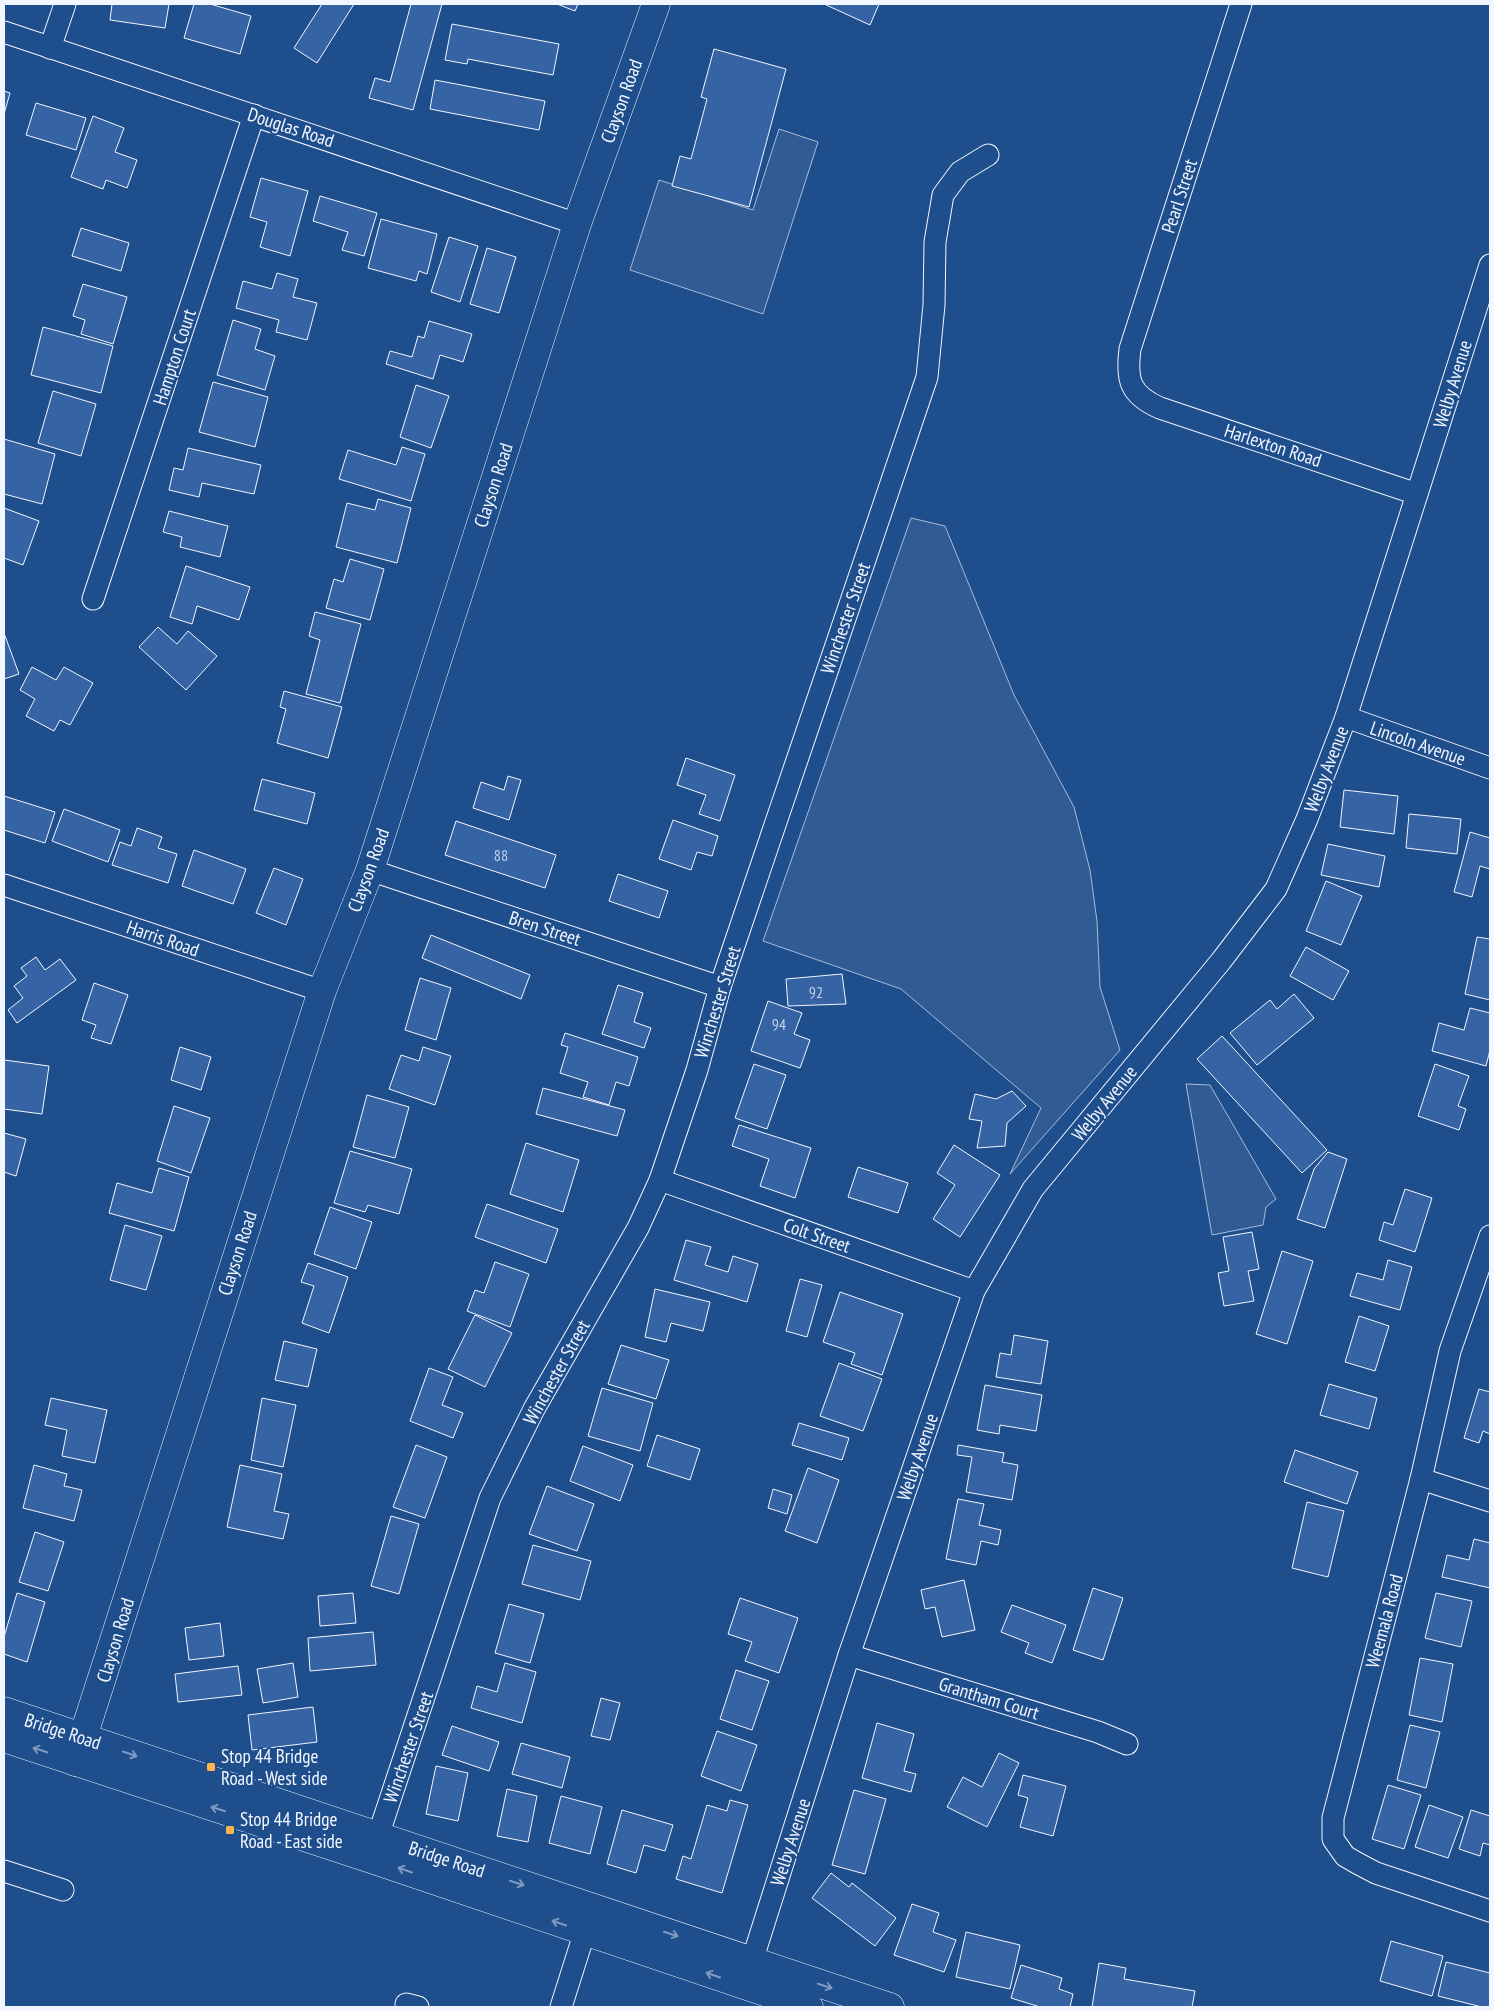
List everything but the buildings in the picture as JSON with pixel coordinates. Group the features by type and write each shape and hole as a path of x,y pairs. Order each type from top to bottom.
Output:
{"street":[{"path":"50,48 65,4"},
{"name":"Clayson Road","path":"80,1750 166,1473 322,991 370,870 577,224 656,4"},
{"name":"Pearl Street","path":"1133,390 1128,366 1130,349 1241,4"},
{"name":"Douglas Road","path":"4,32 577,224"},
{"name":"Hampton Court","path":"93,599 254,115"},
{"name":"Winchester Street","path":"374,1848 490,1498 534,1409 638,1228 660,1180 697,1070 720,987 927,377 934,305 935,242 943,195 960,172 988,155"},
{"name":"Welby Avenue","path":"748,1973 849,1655 974,1291 1033,1189 1221,961 1276,889 1307,819 1346,717 1490,265"},
{"name":"Harlexton Road","path":"1133,390 1148,403 1160,408 1417,494"},
{"name":"Lincoln Avenue","path":"1346,717 1490,768"},
{"name":"Bren Street","path":"370,870 720,987"},
{"name":"Harris Road","path":"4,887 322,991"},
{"name":"Colt Street","path":"660,1180 974,1291"},
{"name":"Weemala Road","path":"1490,1236 1450,1351 1421,1479 1333,1818 1333,1838 1345,1856 1376,1873 1490,1911"},
{"path":"1421,1479 1490,1501"},
{"name":"Grantham Court","path":"849,1655 1098,1732 1128,1744"},
{"name":"Bridge Road","path":"4,1712 80,1750 748,1973 809,2007"},
{"name":"Bridge Road","path":"4,1738 80,1750"},
{"name":"Bridge Road","path":"374,1848 584,1931 890,2007"},
{"path":"4,1870 63,1890"},
{"path":"562,2007 584,1931"}],"shaded area":[{"path":"779,129 818,142 763,314 630,270 659,180 753,210"},
{"path":"911,518 945,526 1014,695 1074,807 1090,870 1097,921 1100,987 1120,1050 1010,1174 1041,1108 901,989 763,941"},
{"path":"1186,1084 1210,1085 1276,1199 1266,1207 1263,1225 1212,1235"}],"place":[{"name":"Stop 44 Bridge Road - West side","path":"211,1767"},
{"name":"Stop 44 Bridge Road - East side","path":"230,1830"}]}
